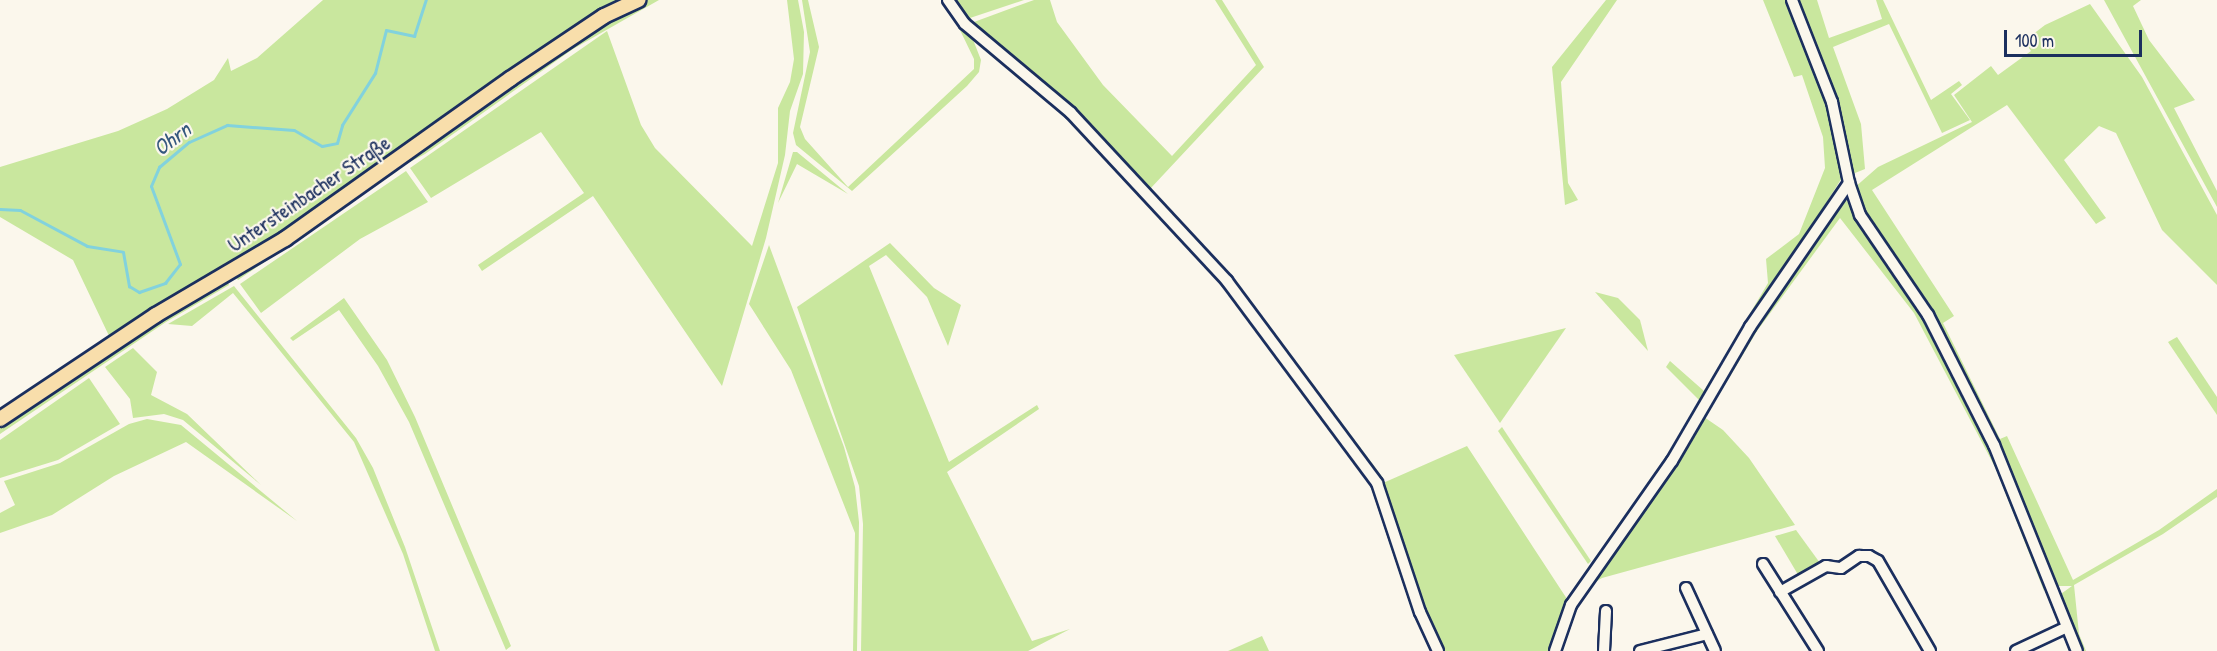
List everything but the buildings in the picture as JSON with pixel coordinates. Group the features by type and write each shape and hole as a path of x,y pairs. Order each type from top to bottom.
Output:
{"main road":[{"name":"Untersteinbacher Straße","path":"0,419 156,315 285,239 519,73 604,16 639,0"}],"street":[{"path":"948,0 964,24 1071,113 1227,281 1377,483 1420,612 1438,651"},
{"path":"1792,0 1832,102 1849,183 1860,215 1928,315 1994,445 2078,651"},
{"path":"1555,651 1571,605 1672,461 1750,327 1849,183"},
{"path":"1780,592 1826,566 1841,568 1859,556 1869,556 1878,561 1930,651"},
{"path":"1763,564 1818,651"},
{"path":"1686,588 1715,651"},
{"path":"1604,651 1606,611"},
{"path":"2016,651 2067,627"},
{"path":"1640,651 1707,634"}],"green space":[{"path":"323,0 629,0 283,236 111,340 73,260 0,217 0,167 118,131 167,109 214,80 228,58 231,71 257,58"},
{"path":"647,0 659,0 573,49 425,154 408,163 405,160 603,23"},
{"path":"787,0 798,0 804,32 803,74 790,111 785,155 766,238 722,386 593,196 482,271 478,265 584,193 541,132 431,198 410,168 607,31 641,125 655,148 752,246 778,163 778,108 790,82 794,59"},
{"path":"802,0 808,0 819,47 800,127 805,139 848,187 974,69 974,59 959,28 970,32 981,60 979,72 967,86 852,191 796,145 793,133 810,52"},
{"path":"950,0 1024,0 967,19"},
{"path":"1034,0 1050,0 1057,22 1103,85 1172,156 1256,65 1215,0 1222,0 1264,67 1150,189 1233,277 1383,478 1376,478 1229,279 1149,188 973,27 974,22"},
{"path":"1606,0 1617,0 1561,82 1568,183 1578,200 1565,205 1552,67"},
{"path":"1763,0 1787,0 1828,102 1843,176 1704,399 1699,400 1666,367 1670,361 1704,391 1768,283 1766,259 1799,234 1825,168 1823,137 1802,75 1794,77"},
{"path":"1796,0 1817,0 1829,38 1882,19 1876,0 1883,0 1931,100 1959,81 1962,85 1951,94 1970,120 1942,133 1889,24 1833,47 1861,124 1865,169 1850,175 1836,103"},
{"path":"2104,0 2141,0 2133,6 2149,40 2195,100 2174,108 2217,191 2217,207"},
{"path":"2090,4 2142,77 2217,215 2217,285 2162,230 2116,133 2099,126 2064,160 2106,218 2096,224 2007,105 1872,190 1954,316 1943,323 2000,439 2007,436 2073,580 2159,530 2217,489 2217,497 2163,534 2074,585 2079,634 2086,651 2081,651 2058,596 2072,586 2054,586 1996,442 1863,212 1854,188 1878,167 1972,122 1954,95 1991,66 1998,75 2031,51 2024,41 2045,25"},
{"path":"793,152 797,152 848,194 797,164 778,203"},
{"path":"398,165 397,171 238,280 235,275"},
{"path":"406,171 428,202 360,239 261,313 240,284"},
{"path":"1845,198 1923,315 1991,447 2044,580 2044,591 1996,469 1914,313 1840,218 1757,331 1710,410 1710,402 1753,327 1840,199"},
{"path":"890,243 934,288 961,305 948,346 927,297 886,255 869,266 949,462 1037,405 1039,409 947,472 1032,641 1070,629 1028,651 861,651 863,524 859,486 797,307"},
{"path":"769,245 844,447 855,487 859,522 857,651 853,651 855,533 791,370 749,304"},
{"path":"227,280 229,285 166,322 0,434 0,425 118,345"},
{"path":"234,286 356,438 373,468 405,547 440,651 435,651 403,554 354,442 233,293 192,326 168,324"},
{"path":"1595,292 1618,298 1640,320 1648,351"},
{"path":"344,298 387,360 415,417 511,646 506,650 409,422 378,366 339,310 293,341 290,338"},
{"path":"1566,328 1500,423 1454,355"},
{"path":"2177,337 2217,397 2217,415 2168,342"},
{"path":"133,348 157,372 151,395 187,414 261,485 183,420 164,414 133,418 130,399 105,367"},
{"path":"89,378 120,424 58,460 0,478 0,440"},
{"path":"1704,417 1723,430 1749,458 1795,525 1602,578 1585,588"},
{"path":"147,419 181,425 297,521 186,442 114,476 52,515 0,533 0,513 15,505 4,481 60,463 129,424"},
{"path":"1502,427 1591,561 1588,564 1498,431"},
{"path":"1467,446 1569,602 1557,626 1552,651 1440,651 1438,647 1380,487 1383,483"},
{"path":"1796,530 1820,563 1800,578 1775,536"},
{"path":"1262,636 1269,651 1228,651"}],"waterway":[{"name":"Ohrn","path":"0,209 20,210 87,246 123,252 129,286 139,292 165,283 180,264 151,186 159,167 189,142 227,125 294,130 322,146 337,143 342,125 375,73 386,30 414,36 426,0"}]}
